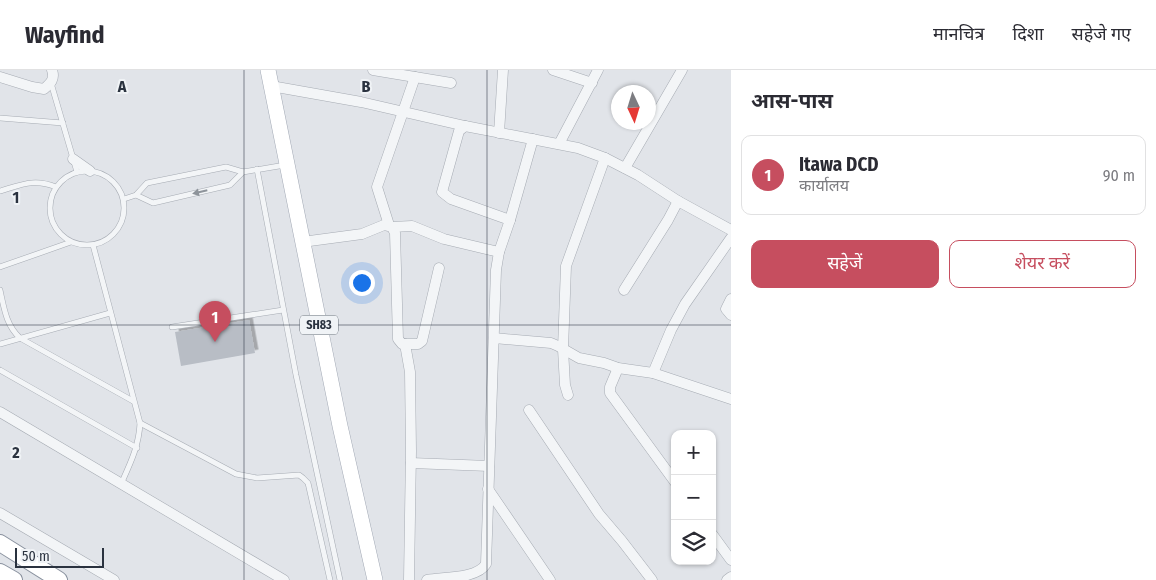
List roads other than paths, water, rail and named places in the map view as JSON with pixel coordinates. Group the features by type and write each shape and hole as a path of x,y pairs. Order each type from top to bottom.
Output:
{"highway":[{"path":"0,543 59,580"},
{"path":"0,572 14,580"}],"main road":[{"name":"SH83","path":"268,70 340,426 376,580"}],"street":[{"path":"0,77 44,89 52,83 54,75 52,70"},
{"path":"373,70 451,83"},
{"path":"499,133 503,70"},
{"path":"554,70 592,83"},
{"path":"559,144 598,70"},
{"path":"625,168 682,70"},
{"path":"416,77 377,187 390,226 395,233 398,339 400,342 418,344 422,341 439,268"},
{"path":"271,86 361,102 465,126 578,148 606,158 625,168 678,201 731,230"},
{"path":"465,126 459,132 442,192 452,199 510,220"},
{"path":"427,580 477,576 485,566 487,559 496,270 499,252 533,139"},
{"path":"568,394 565,385 563,349 566,266 606,158"},
{"path":"73,159 90,171"},
{"path":"624,290 678,201"},
{"path":"302,242 362,234 378,226 412,226 444,239 499,252"},
{"path":"653,373 671,330 685,304 731,238"},
{"path":"731,299 726,310 731,315"},
{"path":"494,338 551,344 579,358 618,368 653,373 731,399"},
{"path":"405,344 410,372 409,580"},
{"path":"618,368 610,388 610,393 671,477"},
{"path":"529,410 599,514 622,540 652,580"},
{"path":"0,412 284,580"},
{"path":"411,463 489,466"},
{"path":"488,489 550,580"},
{"path":"0,513 114,580"},
{"path":"716,539 731,560"},
{"path":"727,580 731,577"}],"lane":[{"path":"52,83 77,172"},
{"path":"0,118 63,123"},
{"path":"124,199 136,195 147,183 226,167 242,172 286,164"},
{"path":"256,169 296,375 340,580"},
{"path":"90,171 102,174 113,182 124,199 124,216 120,227 113,236 93,246 82,246 60,235 52,224 49,212 50,199 56,187 65,178 77,172 90,171"},
{"path":"136,195 153,203 230,185 242,172"},
{"path":"0,191 37,182 45,182 56,187"},
{"path":"0,267 71,242"},
{"path":"93,246 140,423 137,448 121,484"},
{"path":"0,290 8,322 12,331 20,338 133,401"},
{"path":"172,327 283,310"},
{"path":"0,344 110,313"},
{"path":"0,370 137,448"},
{"path":"140,423 236,474 257,478 293,475 303,478 308,483 330,580"}],"place":[{"name":"Itawa DCD","path":"215,342"}]}
